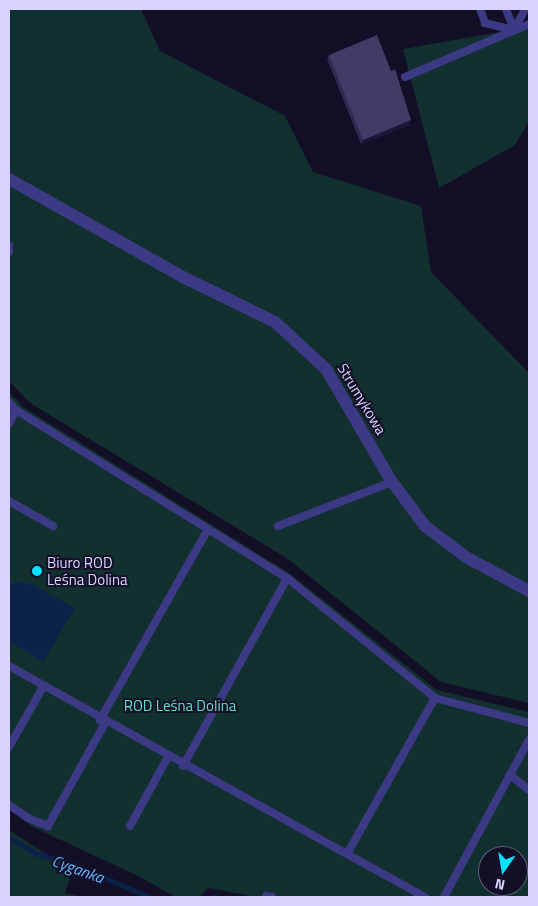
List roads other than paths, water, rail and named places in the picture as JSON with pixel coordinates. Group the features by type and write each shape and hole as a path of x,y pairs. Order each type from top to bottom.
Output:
{"street":[{"name":"Strumykowa","path":"9,179 182,277 275,322 326,369 392,482 425,526 466,557 529,591"}],"lane":[{"path":"480,9 485,23 514,30"},
{"path":"506,9 514,30"},
{"path":"514,30 524,9"},
{"path":"405,77 529,24"},
{"path":"9,246 9,252"},
{"path":"9,402 16,410 287,578 435,698 529,722"},
{"path":"9,424 16,410"},
{"path":"278,526 392,482"},
{"path":"9,501 53,526"},
{"path":"9,805 28,818 48,826 208,529"},
{"path":"183,766 287,578"},
{"path":"9,666 183,766 425,897"},
{"path":"9,747 43,686"},
{"path":"347,854 435,698"},
{"path":"444,897 529,740"},
{"path":"130,826 168,757"},
{"path":"510,775 529,790"}],"water":[{"path":"18,581 33,585 75,608 43,662 9,641 9,585"}],"waterway":[{"name":"Cyganka","path":"9,838 37,854 76,865 149,897"}],"place":[{"name":"Biuro ROD Leśna Dolina","path":"37,571"}],"park label":[{"name":"ROD Leśna Dolina","path":"180,706"}]}
